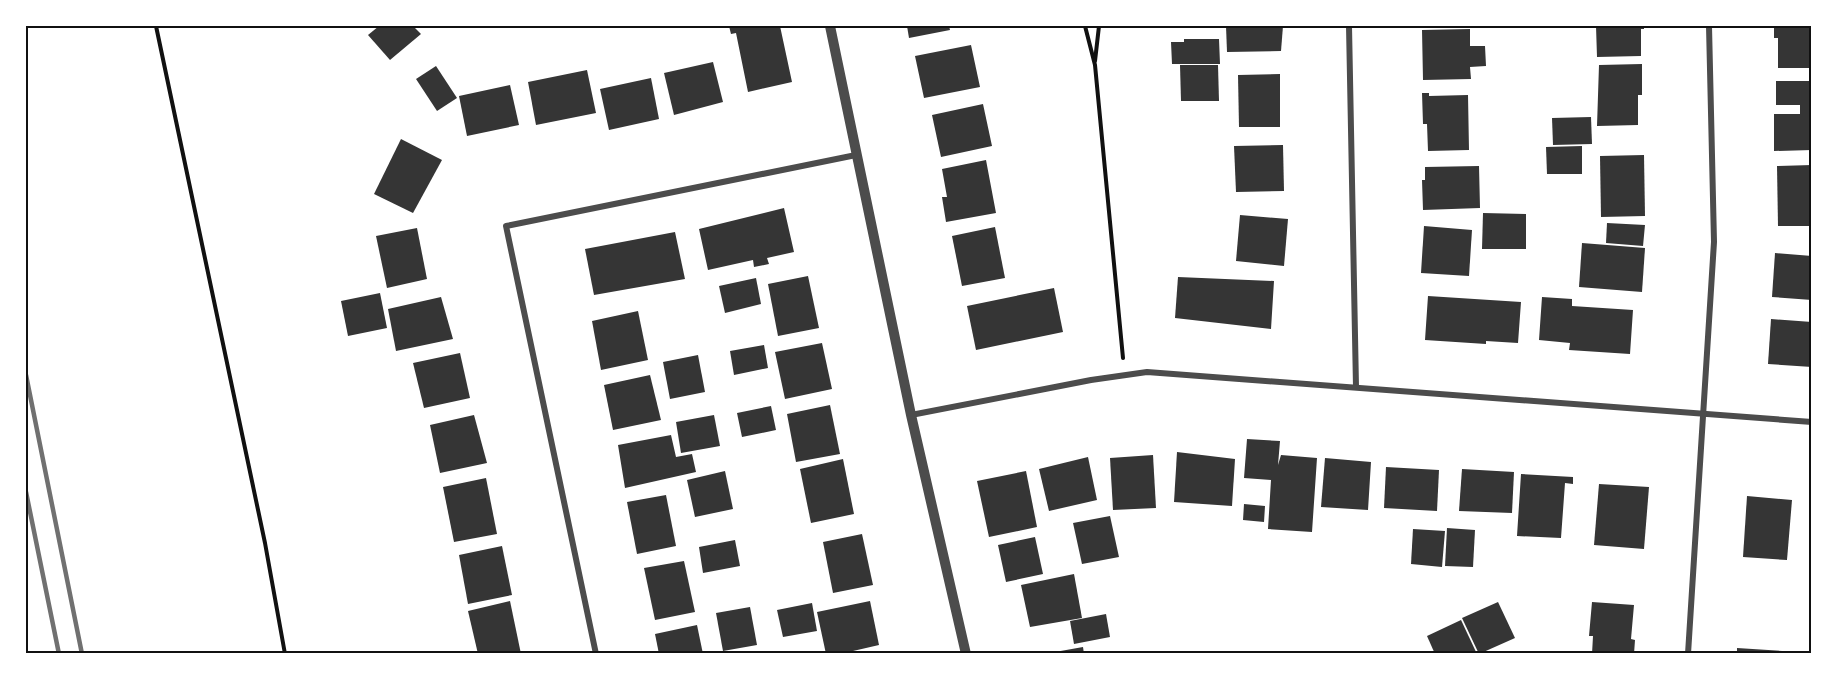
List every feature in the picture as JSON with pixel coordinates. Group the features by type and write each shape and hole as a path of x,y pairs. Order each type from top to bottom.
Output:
{"street":[{"path":"830,26 911,416 966,654"},
{"path":"1349,26 1356,387"},
{"path":"1688,654 1701,414 1714,242 1709,26"},
{"path":"596,654 506,226 856,155"},
{"path":"911,416 1122,374 1147,372 1812,422"}],"path":[{"path":"156,26 265,543 285,654"},
{"path":"1085,26 1095,65 1123,347 1122,374"},
{"path":"1095,65 1099,26"}],"building":[{"path":"379,26 413,26 421,34 390,60 368,35"},
{"path":"729,26 780,26 792,82 748,92 736,33 731,34"},
{"path":"907,26 949,26 950,30 909,38"},
{"path":"1226,26 1283,26 1281,51 1227,52"},
{"path":"1596,26 1644,26 1644,29 1641,29 1641,56 1597,57"},
{"path":"1774,26 1812,26 1812,68 1778,68 1778,38 1774,38"},
{"path":"1470,29 1470,46 1485,46 1486,66 1470,67 1471,79 1423,80 1422,30"},
{"path":"1184,39 1219,39 1220,64 1172,64 1171,42 1184,42"},
{"path":"971,45 980,87 924,98 915,56"},
{"path":"713,62 723,102 674,115 664,73"},
{"path":"1642,64 1642,95 1638,95 1638,125 1597,126 1599,65"},
{"path":"1180,65 1218,65 1219,101 1181,101"},
{"path":"436,66 457,98 437,111 416,79"},
{"path":"587,70 596,113 536,125 528,82"},
{"path":"1280,74 1280,127 1239,127 1238,75"},
{"path":"651,78 659,119 609,130 600,89"},
{"path":"1776,81 1812,81 1812,150 1774,151 1774,114 1800,114 1800,105 1776,105"},
{"path":"510,85 519,125 467,136 459,96"},
{"path":"1422,93 1429,93 1429,96 1468,95 1469,150 1428,151 1427,124 1423,124"},
{"path":"983,104 992,146 941,157 932,115"},
{"path":"1591,117 1592,144 1553,145 1552,118"},
{"path":"401,139 442,160 413,213 374,194"},
{"path":"1283,145 1284,191 1236,192 1234,146"},
{"path":"1582,146 1582,174 1547,174 1546,147"},
{"path":"1644,155 1645,216 1601,217 1600,156"},
{"path":"986,160 996,213 946,222 942,197 947,197 942,169"},
{"path":"1812,165 1812,226 1778,226 1777,166"},
{"path":"1479,166 1480,208 1423,210 1422,180 1425,180 1425,167"},
{"path":"784,208 794,252 767,258 769,264 754,267 753,260 708,270 699,229"},
{"path":"1483,213 1526,214 1526,249 1482,249"},
{"path":"1240,215 1288,219 1284,266 1236,261"},
{"path":"1607,223 1645,225 1643,246 1606,243"},
{"path":"1424,226 1472,230 1469,276 1421,273"},
{"path":"995,227 1005,278 962,286 952,236"},
{"path":"417,228 427,279 387,288 376,236"},
{"path":"675,232 685,279 594,295 585,249"},
{"path":"1582,243 1645,248 1642,292 1579,287"},
{"path":"1775,253 1812,256 1812,300 1772,297"},
{"path":"808,276 819,328 778,336 768,284"},
{"path":"1178,277 1274,281 1271,329 1175,318"},
{"path":"756,278 761,304 725,313 719,286"},
{"path":"1054,288 1063,332 976,350 967,306"},
{"path":"380,293 387,328 348,336 341,301"},
{"path":"1428,296 1521,302 1518,343 1486,341 1486,344 1425,340"},
{"path":"441,297 453,339 396,351 388,309"},
{"path":"1542,297 1572,299 1572,306 1633,310 1630,354 1569,350 1570,343 1539,340"},
{"path":"638,311 648,360 601,370 592,321"},
{"path":"1771,319 1812,322 1812,367 1768,364"},
{"path":"822,343 832,389 785,399 775,352"},
{"path":"764,345 768,368 734,375 730,351"},
{"path":"460,353 470,398 424,408 413,363"},
{"path":"698,355 705,392 670,399 663,362"},
{"path":"650,375 661,420 613,430 604,385"},
{"path":"830,405 840,454 796,462 787,414"},
{"path":"771,406 776,430 742,437 737,413"},
{"path":"474,415 487,463 440,473 430,425"},
{"path":"714,415 720,446 681,453 676,422"},
{"path":"671,435 676,457 692,454 696,472 625,488 618,445"},
{"path":"1247,439 1280,441 1278,465 1281,455 1317,458 1312,532 1268,529 1271,480 1244,478"},
{"path":"1177,452 1235,459 1232,506 1174,502"},
{"path":"1153,455 1156,508 1113,510 1110,458"},
{"path":"1088,457 1097,500 1049,511 1039,469"},
{"path":"1325,458 1371,462 1368,510 1321,507"},
{"path":"843,459 854,514 811,523 800,469"},
{"path":"1386,467 1439,470 1437,511 1384,508"},
{"path":"1462,469 1514,472 1512,513 1459,511"},
{"path":"725,471 733,509 695,517 687,480"},
{"path":"1026,471 1037,527 989,537 977,481"},
{"path":"1521,474 1573,477 1573,484 1565,483 1561,538 1517,536"},
{"path":"486,478 497,534 454,542 443,487"},
{"path":"1599,484 1649,487 1644,549 1594,545"},
{"path":"666,495 676,546 637,554 627,502"},
{"path":"1747,496 1792,500 1787,560 1743,557"},
{"path":"1244,504 1265,506 1264,522 1243,520"},
{"path":"1110,516 1119,557 1082,564 1073,523"},
{"path":"1447,528 1475,530 1473,567 1445,566"},
{"path":"1413,529 1445,531 1442,567 1411,564"},
{"path":"862,534 873,585 833,593 823,542"},
{"path":"1035,537 1043,574 1006,582 998,545"},
{"path":"735,540 740,566 703,573 699,547"},
{"path":"502,546 512,595 468,604 459,555"},
{"path":"684,561 695,612 655,620 644,568"},
{"path":"1074,574 1082,618 1030,627 1021,585"},
{"path":"510,601 521,654 478,654 468,611"},
{"path":"870,601 879,645 840,654 826,654 817,612"},
{"path":"1498,602 1515,638 1479,654 1462,618"},
{"path":"1592,602 1634,605 1631,639 1635,640 1634,654 1592,654 1593,636 1589,636"},
{"path":"812,603 817,631 783,637 777,610"},
{"path":"750,607 757,645 723,651 716,613"},
{"path":"1106,614 1110,637 1074,644 1070,621"},
{"path":"1461,620 1477,654 1435,654 1427,636"},
{"path":"697,625 703,654 659,654 655,634"},
{"path":"1083,647 1084,654 1055,654 1055,652"},
{"path":"1737,648 1782,651 1781,654 1737,654"}],"railway":[{"path":"26,375 82,654"},
{"path":"26,492 59,654"}]}
